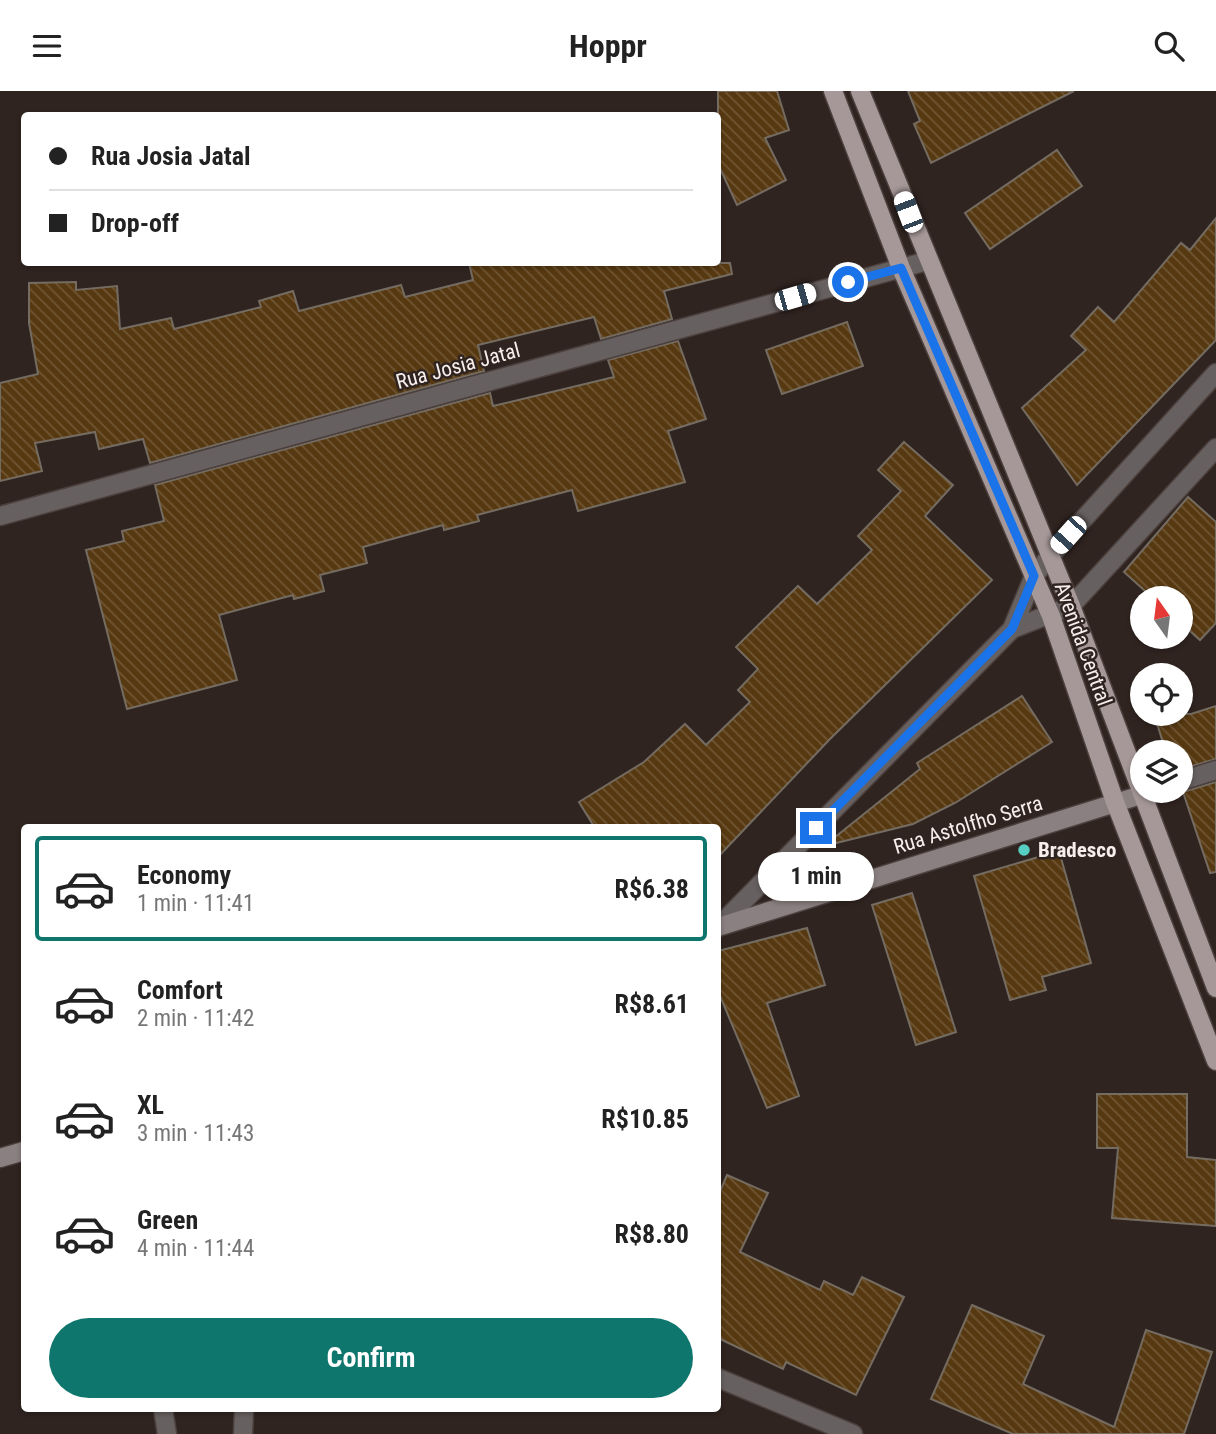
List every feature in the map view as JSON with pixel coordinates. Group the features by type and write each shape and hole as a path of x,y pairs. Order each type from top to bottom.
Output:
{"main road":[{"name":"Avenida Central","path":"833,91 901,268 1051,616 1115,802 1216,1061"},
{"name":"Avenida Central","path":"860,91 927,261 1130,753"},
{"name":"Avenida Central","path":"1150,803 1216,988"}],"street":[{"name":"Rua Josia Jatal","path":"0,516 927,261"},
{"path":"721,924 1012,629 1034,576 1216,373"},
{"path":"1012,629 1071,606 1216,448"},
{"path":"1193,777 1216,770"},
{"name":"Rua Astolfho Serra","path":"721,926 1130,798"},
{"path":"0,1158 21,1152"},
{"path":"721,1379 853,1434"},
{"path":"163,1412 167,1434"},
{"path":"243,1434 244,1412"}],"building":[{"path":"718,91 777,91 789,130 765,138 786,180 737,205 721,170 721,112 718,112"},
{"path":"908,91 1074,91 931,163 914,124 920,121"},
{"path":"1057,150 1082,186 990,249 965,213"},
{"path":"1216,218 1216,340 1077,485 1022,408 1086,350 1071,336 1098,307 1114,322 1181,243 1190,250"},
{"path":"721,263 730,263 732,274 664,291 672,319 601,339 594,317 478,345 484,371 150,463 143,439 99,449 95,432 35,443 42,471 0,481 0,383 38,374 29,323 29,283 76,282 76,290 117,286 120,329 171,318 174,329 261,307 259,301 293,291 299,311 401,285 405,297 473,280 470,266 721,266"},
{"path":"847,322 863,366 782,394 766,350"},
{"path":"678,341 706,419 668,431 685,482 578,511 572,490 477,515 479,521 444,530 443,525 363,547 367,563 320,575 324,591 294,599 293,595 219,615 237,680 127,709 86,550 124,541 122,531 164,521 155,485 490,393 493,406 614,377 608,360"},
{"path":"904,442 953,485 925,516 992,580 830,739 721,854 721,824 593,824 579,802 644,762 685,724 706,745 750,702 738,690 758,669 736,647 798,586 817,604 872,550 858,536 901,491 878,470"},
{"path":"1188,497 1216,522 1216,623 1200,640 1194,635 1194,586 1140,586 1124,572"},
{"path":"1022,696 1052,742 955,803 913,824 824,846 920,769 917,763"},
{"path":"1216,706 1216,759 1193,766 1193,740 1162,740 1158,726 1193,726 1193,713"},
{"path":"1216,782 1216,872 1210,873 1187,803 1193,803 1193,789"},
{"path":"1059,851 1091,963 1042,977 1046,990 1010,1000 974,876"},
{"path":"912,893 956,1032 916,1045 872,905"},
{"path":"807,928 825,985 767,1003 799,1096 767,1108 721,998 721,950"},
{"path":"1097,1094 1187,1094 1187,1157 1216,1160 1216,1226 1112,1218 1118,1148 1097,1148"},
{"path":"727,1175 768,1193 740,1252 820,1290 824,1281 853,1295 862,1277 904,1297 856,1395 786,1362 783,1369 721,1339 721,1189"},
{"path":"972,1305 1044,1336 1023,1384 1114,1427 1146,1330 1212,1352 1184,1434 1013,1434 931,1399"}],"place":[{"name":"Bradesco","path":"1024,850"}],"route":[{"path":"816,828 1012,629 1034,576 901,268 848,282"}]}
